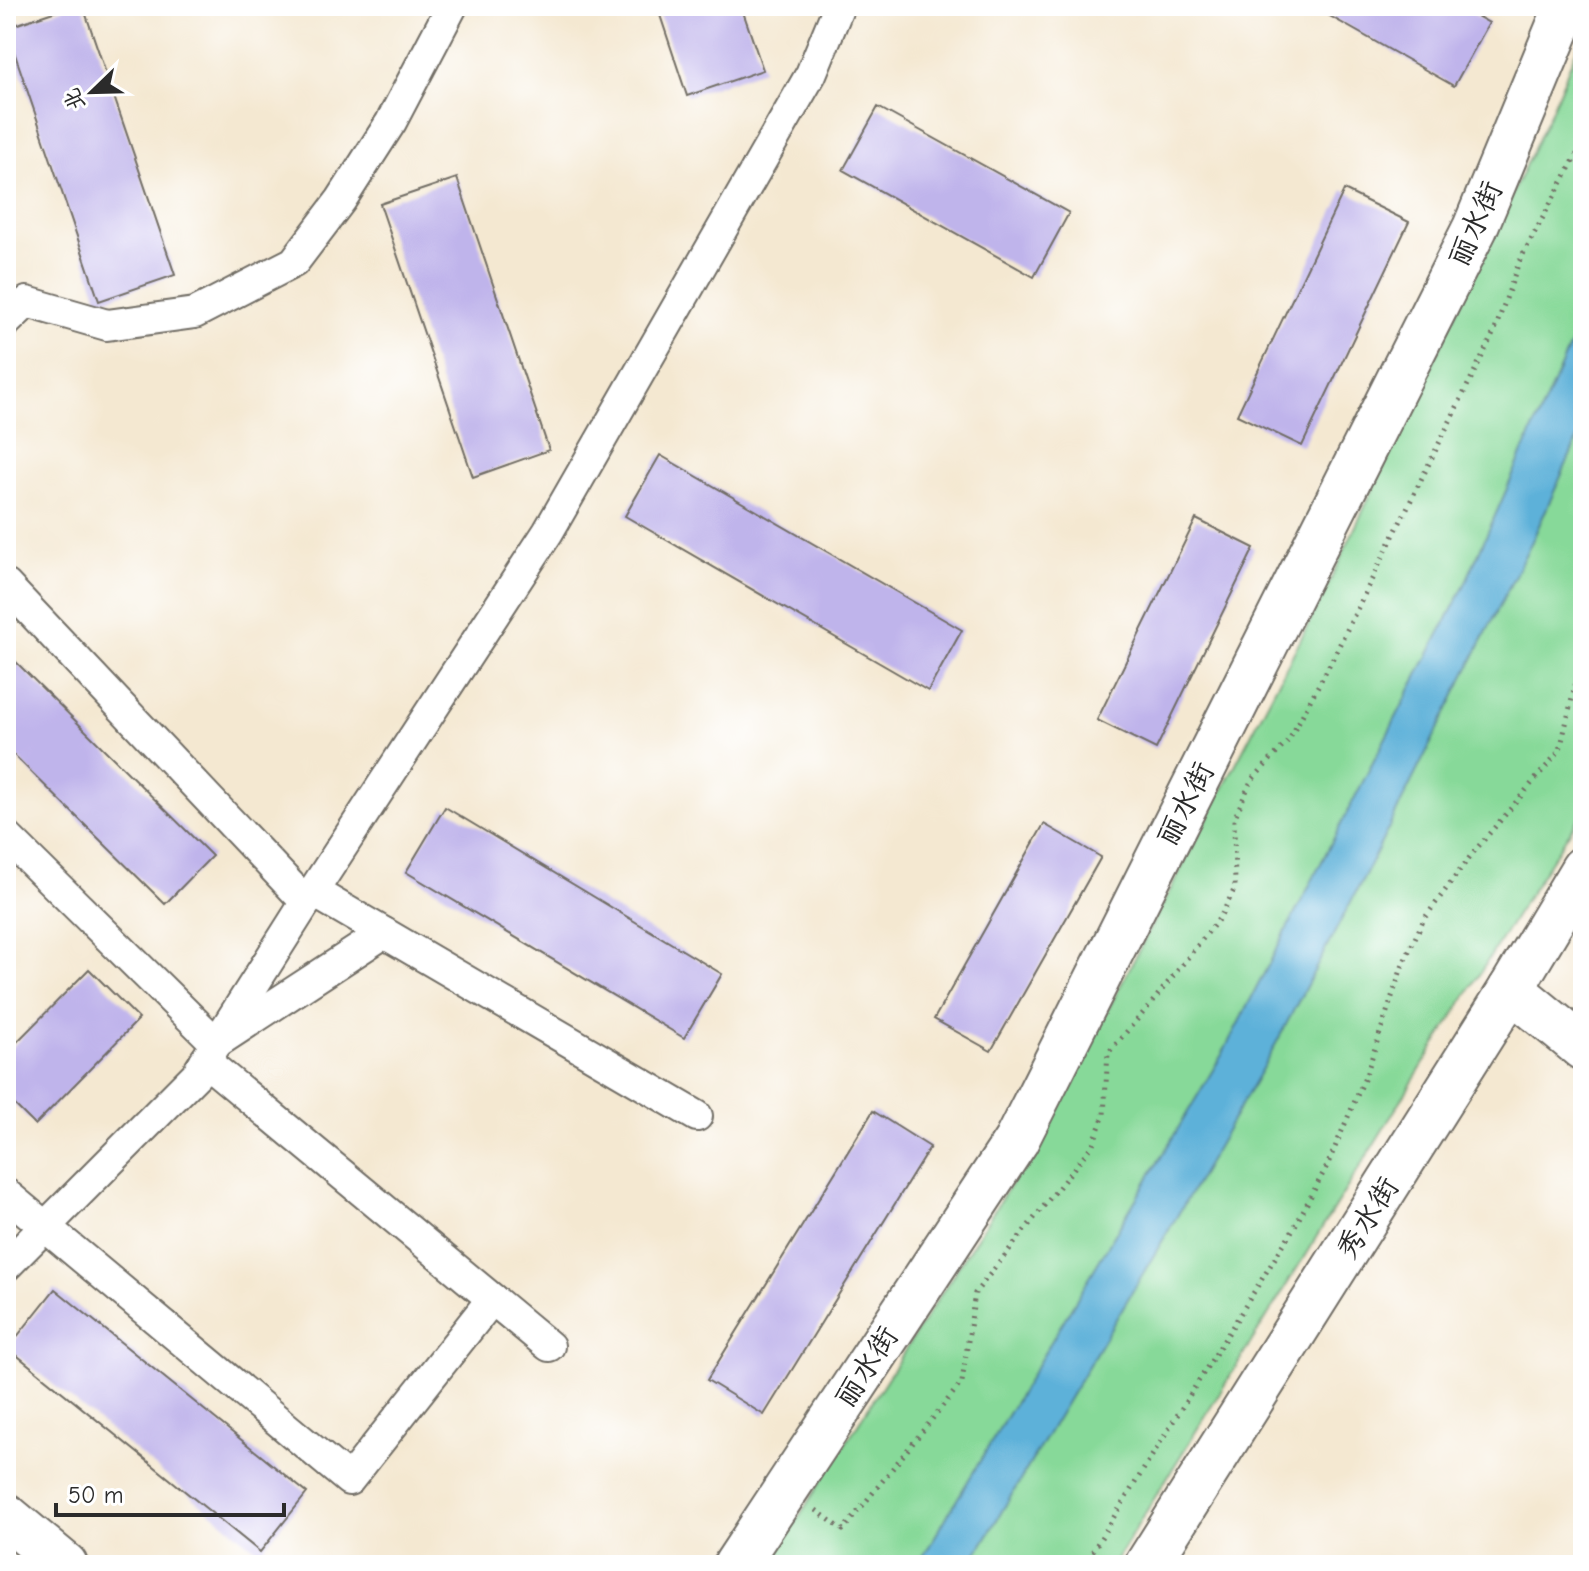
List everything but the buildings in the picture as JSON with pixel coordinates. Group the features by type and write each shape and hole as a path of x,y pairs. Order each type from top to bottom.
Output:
{"street":[{"path":"6,322 27,302 107,325 195,313 294,262 341,200 391,122 452,6"},
{"path":"6,1266 197,1074 548,532 811,74 839,6"},
{"name":"丽水街","path":"736,1565 1016,1141 1475,228 1567,6"},
{"path":"6,585 310,897 384,933 697,1116"},
{"path":"6,836 211,1052 549,1346"},
{"name":"秀水街","path":"1147,1565 1511,989 1583,869"},
{"path":"211,1052 384,933"},
{"path":"1511,989 1583,1048"},
{"path":"6,1194 349,1480 492,1299"},
{"path":"6,1516 65,1565"}],"path":[{"path":"787,1487 843,1530 962,1382 975,1293 1093,1144 1104,1115 1108,1053 1221,916 1235,888 1234,819 1251,781 1289,740 1333,658 1495,330 1519,262 1583,143"},
{"path":"1084,1565 1295,1226 1327,1166 1366,1075 1403,964 1424,919 1472,854 1560,750 1583,651"}],"green space":[{"path":"1583,34 1583,811 1113,1565 768,1565 1046,1129 1322,598 1551,111"}],"water":[{"path":"1583,316 1583,427 1533,539 1366,873 1271,1053 970,1565 918,1565 1223,1053 1465,584"}]}
